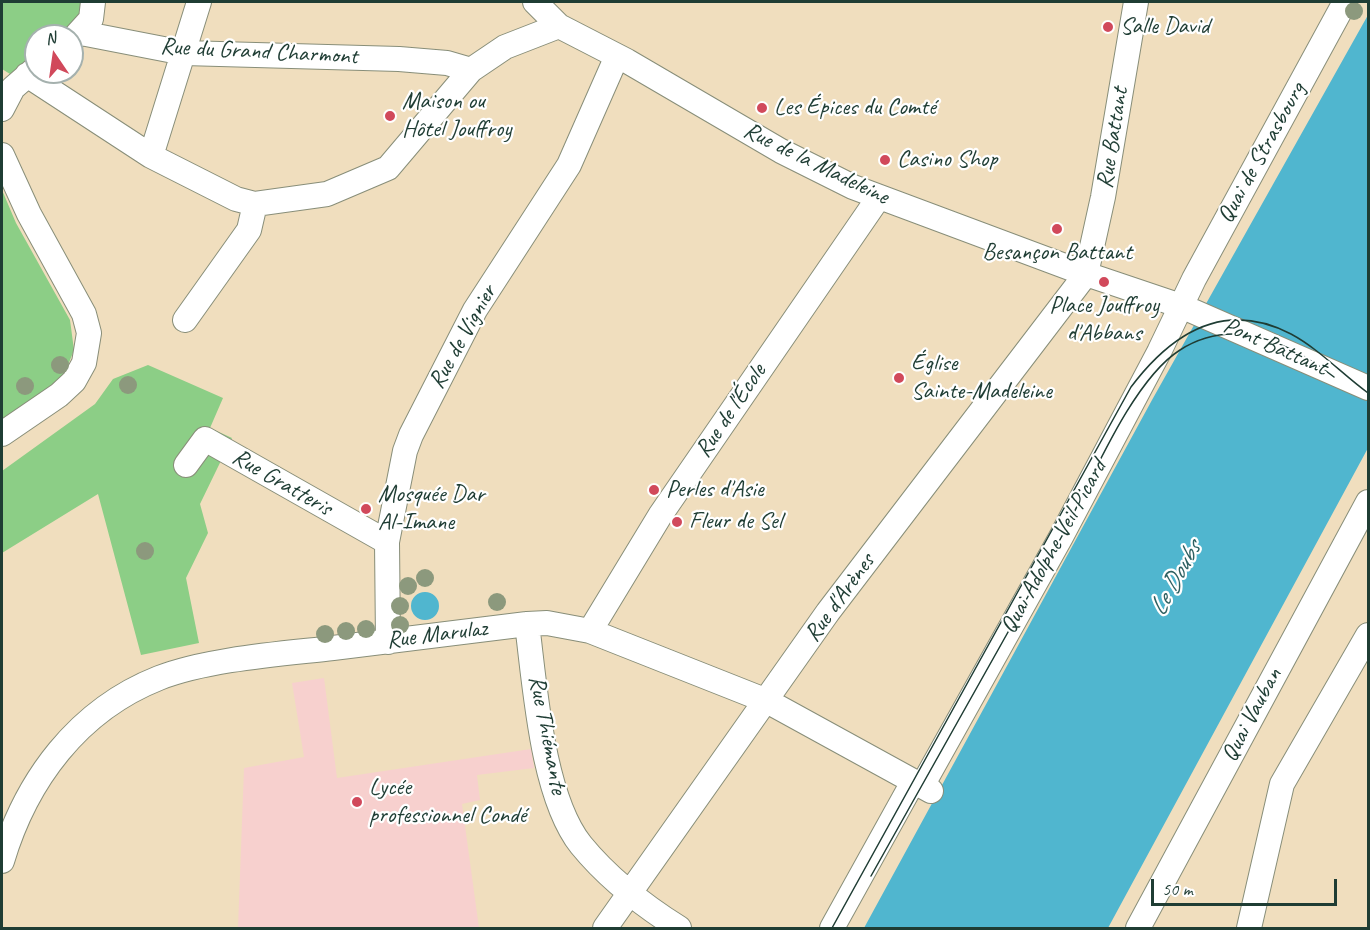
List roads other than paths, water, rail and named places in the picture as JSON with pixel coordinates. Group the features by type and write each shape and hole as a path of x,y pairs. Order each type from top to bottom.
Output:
{"street":[{"name":"Rue du Grand Charmont","path":"84,27 91,19 93,2"},
{"path":"151,156 199,2"},
{"name":"Rue de la Madeleine","path":"535,2 559,26 617,56 782,151 853,187 1086,274"},
{"name":"Rue Battant","path":"1086,274 1103,197 1136,2"},
{"name":"Quai de Strasbourg","path":"1191,310 1345,2"},
{"path":"48,84 151,156 236,200 255,204 327,194 388,168 471,70 505,46 559,26"},
{"name":"Rue du Grand Charmont","path":"84,37 184,53 399,59 447,63 471,70"},
{"name":"Rue de Vignier","path":"388,642 387,542 405,451 411,435 475,310 569,165 617,56"},
{"path":"2,109 13,88 24,78"},
{"path":"2,155 29,214 84,314 89,333 84,363 74,381 59,395 2,434"},
{"name":"Rue de l'École","path":"590,631 661,514 879,196"},
{"path":"185,320 249,230 255,204"},
{"path":"1086,274 1191,310"},
{"name":"Rue d'Arènes","path":"605,928 828,612 1086,274"},
{"name":"Pont Battant","path":"1191,310 1368,388"},
{"name":"Quai Adolphe Veil Picard","path":"832,928 922,786 1160,352 1191,310"},
{"name":"Rue Gratteris","path":"186,465 205,439 387,542"},
{"name":"Quai Vauban","path":"1138,928 1368,502"},
{"name":"Rue Marulaz","path":"2,861 11,829 25,798 56,754 99,712 134,690 160,678 207,666 527,624 547,623 590,631 767,701 922,786"},
{"name":"Rue Thiémante","path":"527,624 551,783 568,823 581,845 631,893 646,907 679,928"},
{"path":"1249,928 1282,784 1303,744 1368,635"}],"water":[{"name":"Le Doubs","path":"1368,15 1368,448 1108,928 864,928 1152,400"},
{"path":"425,592 435,596 439,606 435,616 425,620 415,616 411,606 415,596"}],"tram line":[{"path":"832,928 1131,387 1163,351 1201,328 1221,321 1243,320 1267,324 1291,334 1311,347 1368,393"},
{"path":"871,876 1062,536 1113,435 1145,385 1162,365 1180,350 1200,340 1221,335 1241,334 1280,344 1299,353 1334,377"}],"place":[{"name":"Salle David","path":"1108,27"},
{"name":"Les Épices du Comté","path":"762,108"},
{"name":"Maison ou Hôtel Jouffroy","path":"390,116"},
{"name":"Casino Shop","path":"885,160"},
{"name":"Besançon Battant","path":"1057,229"},
{"name":"Place Jouffroy d'Abbans","path":"1104,282"},
{"name":"Église Sainte-Madeleine","path":"899,378"},
{"name":"Perles d'Asie","path":"654,490"},
{"name":"Mosquée Dar Al-Imane","path":"366,509"},
{"name":"Fleur de Sel","path":"677,522"},
{"name":"Lycée professionnel Condé","path":"357,802"}]}
